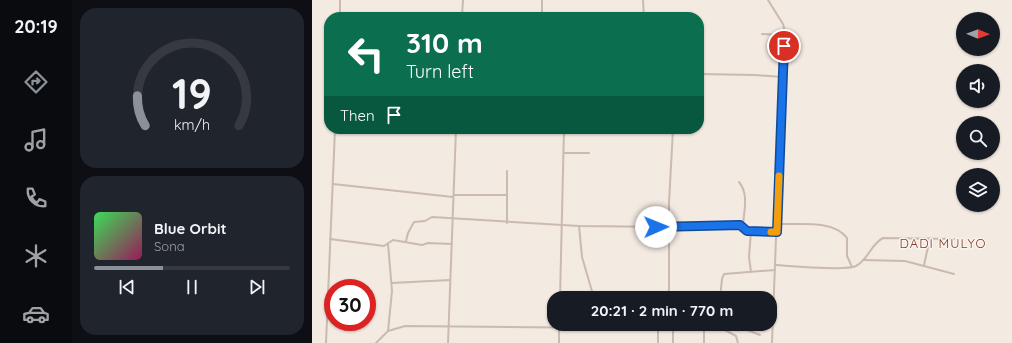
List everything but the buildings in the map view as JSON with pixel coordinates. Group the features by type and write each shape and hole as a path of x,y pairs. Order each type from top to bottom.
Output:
{"street":[{"path":"340,0 340,12"},
{"path":"462,0 462,12"},
{"path":"542,0 542,12"},
{"path":"643,0 644,12"},
{"path":"768,0 783,24 782,112 774,291"},
{"path":"762,34 783,35"},
{"path":"704,74 783,77"},
{"path":"326,343 335,134"},
{"path":"448,343 456,134"},
{"path":"560,291 564,134"},
{"path":"669,291 669,204 673,134"},
{"path":"564,154 588,153"},
{"path":"507,171 507,223"},
{"path":"739,182 743,187 745,196 742,226 746,231 751,232 777,232"},
{"path":"333,184 454,196 507,195"},
{"path":"406,241 414,222 425,221 432,217 562,226 742,226"},
{"path":"777,224 833,227 846,238 847,256 852,268"},
{"path":"579,226 582,257 592,291"},
{"path":"751,232 749,257 751,272"},
{"path":"776,265 852,268 863,260 876,242 883,238 954,239"},
{"path":"924,265 930,238"},
{"path":"330,239 384,246 393,240 406,241 422,245 428,243 452,244"},
{"path":"388,244 392,283 388,331"},
{"path":"863,260 905,261 954,274"},
{"path":"721,291 722,278 724,274 775,270"},
{"path":"392,283 450,280"},
{"path":"376,343 388,331 405,326 448,325 547,328"},
{"path":"558,343 559,331"},
{"path":"658,331 658,343"},
{"path":"673,331 673,343"},
{"path":"704,331 704,343"},
{"path":"724,331 736,336 738,343"},
{"path":"750,331 760,335"},
{"path":"772,343 773,331"}],"slow traffic":[{"path":"771,232 777,232 779,176"}],"district":[{"name":"DADI MULYO","path":"943,243"}],"route":[{"path":"656,227 740,225 746,231 751,232 777,232 784,46"}]}
